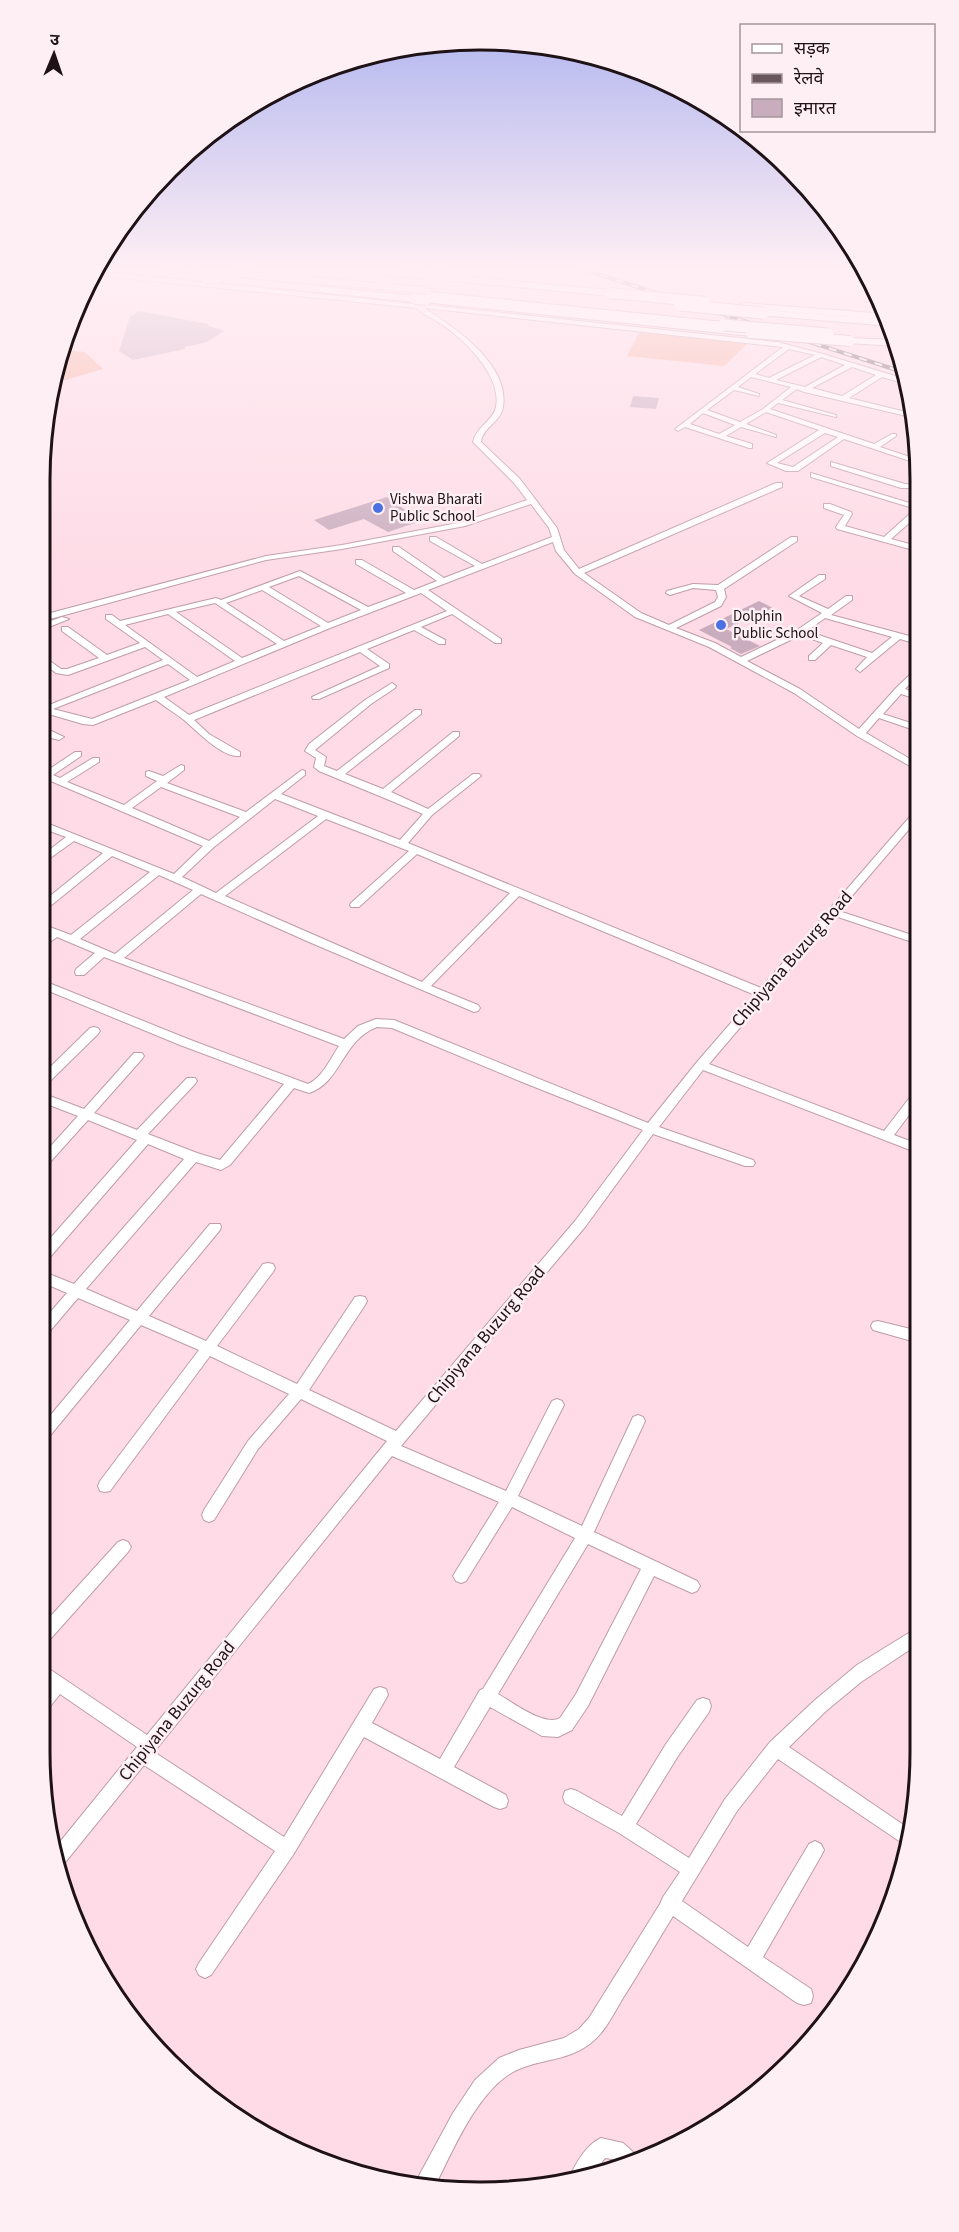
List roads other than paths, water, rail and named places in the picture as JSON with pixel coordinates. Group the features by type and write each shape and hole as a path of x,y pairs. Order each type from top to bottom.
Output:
{"street":[{"path":"493,374 498,384 501,404 495,420 478,435 477,442 517,481 555,531 556,546 578,572 638,615 742,660 797,691 860,734 910,763"},
{"path":"770,380 782,374"},
{"path":"804,390 832,374"},
{"path":"749,446 681,426 750,375 904,413"},
{"path":"842,399 882,375 897,380"},
{"path":"720,436 765,410 795,387"},
{"path":"733,388 757,395"},
{"path":"777,401 834,416"},
{"path":"765,410 909,458"},
{"path":"703,411 774,436"},
{"path":"824,430 771,463 795,469 844,436"},
{"path":"876,446 894,435"},
{"path":"834,464 910,486"},
{"path":"814,475 910,505"},
{"path":"578,572 779,486"},
{"path":"50,616 249,562 465,524 531,501"},
{"path":"826,506 848,513 840,527 910,547"},
{"path":"885,540 910,518"},
{"path":"50,713 93,722 327,626 556,538"},
{"path":"433,539 482,567"},
{"path":"670,593 693,586 720,588 794,539"},
{"path":"396,549 444,582"},
{"path":"50,624 110,605 268,563 282,557"},
{"path":"359,562 412,593"},
{"path":"222,602 264,588 295,573 305,574 369,611"},
{"path":"822,577 793,596 826,614 910,639"},
{"path":"264,588 327,626"},
{"path":"669,628 718,604 723,597 720,588"},
{"path":"422,590 498,641"},
{"path":"742,660 800,632 849,598"},
{"path":"119,624 209,600 222,602 283,644"},
{"path":"169,611 241,662"},
{"path":"188,719 363,650 453,611"},
{"path":"109,617 196,680"},
{"path":"415,627 442,642"},
{"path":"65,629 105,658"},
{"path":"800,632 873,656"},
{"path":"860,669 898,636"},
{"path":"812,658 830,642"},
{"path":"50,663 63,672 146,644"},
{"path":"316,697 386,666 363,650"},
{"path":"50,706 168,661"},
{"path":"860,734 910,678"},
{"path":"392,686 368,702 310,751 322,758 320,768 429,813"},
{"path":"899,690 910,694"},
{"path":"158,697 188,719 206,736 237,754"},
{"path":"338,775 418,712"},
{"path":"878,715 910,726"},
{"path":"50,734 59,737"},
{"path":"384,793 456,734"},
{"path":"50,770 78,754"},
{"path":"60,782 96,760"},
{"path":"126,808 181,768"},
{"path":"175,878 210,845 302,773"},
{"path":"149,774 162,782 246,816"},
{"path":"401,845 429,813 476,776"},
{"path":"50,777 210,845"},
{"path":"274,795 416,850 762,993"},
{"path":"217,897 325,815"},
{"name":"Chipiyana Buzurg Road","path":"62,1853 394,1443 580,1224 650,1129 701,1065 910,822"},
{"path":"50,828 175,878 474,1008"},
{"path":"50,855 73,837"},
{"path":"355,905 416,850"},
{"path":"50,901 109,853"},
{"path":"72,940 156,872"},
{"path":"117,958 200,889"},
{"path":"423,987 517,892"},
{"path":"832,912 910,938"},
{"path":"50,931 345,1044"},
{"path":"50,937 55,933"},
{"path":"80,972 103,952"},
{"path":"50,987 291,1084 314,1088 345,1044 375,1021 394,1024 650,1129 750,1163"},
{"path":"50,1074 94,1031"},
{"path":"50,1154 138,1056"},
{"path":"701,1065 910,1146"},
{"path":"50,1247 191,1081"},
{"path":"50,1102 218,1165 224,1164 291,1084"},
{"path":"887,1137 910,1106"},
{"path":"50,1322 193,1157"},
{"path":"50,1426 215,1227"},
{"path":"105,1486 268,1268"},
{"path":"50,1280 209,1348 300,1390 394,1443 692,1586"},
{"path":"209,1515 253,1445 300,1390 360,1300"},
{"path":"878,1326 910,1335"},
{"path":"461,1576 509,1499 557,1405"},
{"path":"442,1770 586,1534 638,1421"},
{"path":"50,1628 123,1547"},
{"path":"486,1696 542,1728 558,1729 566,1724 582,1700 651,1566"},
{"path":"428,2180 474,2098 491,2077 504,2066 522,2058 574,2045 585,2038 596,2025 690,1869 746,1783 776,1748 795,1727 856,1675 910,1640"},
{"path":"50,1679 145,1750 286,1849"},
{"path":"50,1694 58,1685"},
{"path":"205,1969 286,1849 380,1695"},
{"path":"625,1827 672,1750 703,1706"},
{"path":"361,1726 500,1801"},
{"path":"776,1748 901,1834"},
{"path":"571,1797 625,1827 690,1869"},
{"path":"751,1959 815,1850"},
{"path":"669,1903 804,1996"},
{"path":"584,2169 601,2148 616,2150 625,2157"}],"place":[{"name":"Vishwa Bharati Public School","path":"378,508"},
{"name":"Dolphin Public School","path":"721,625"}]}
